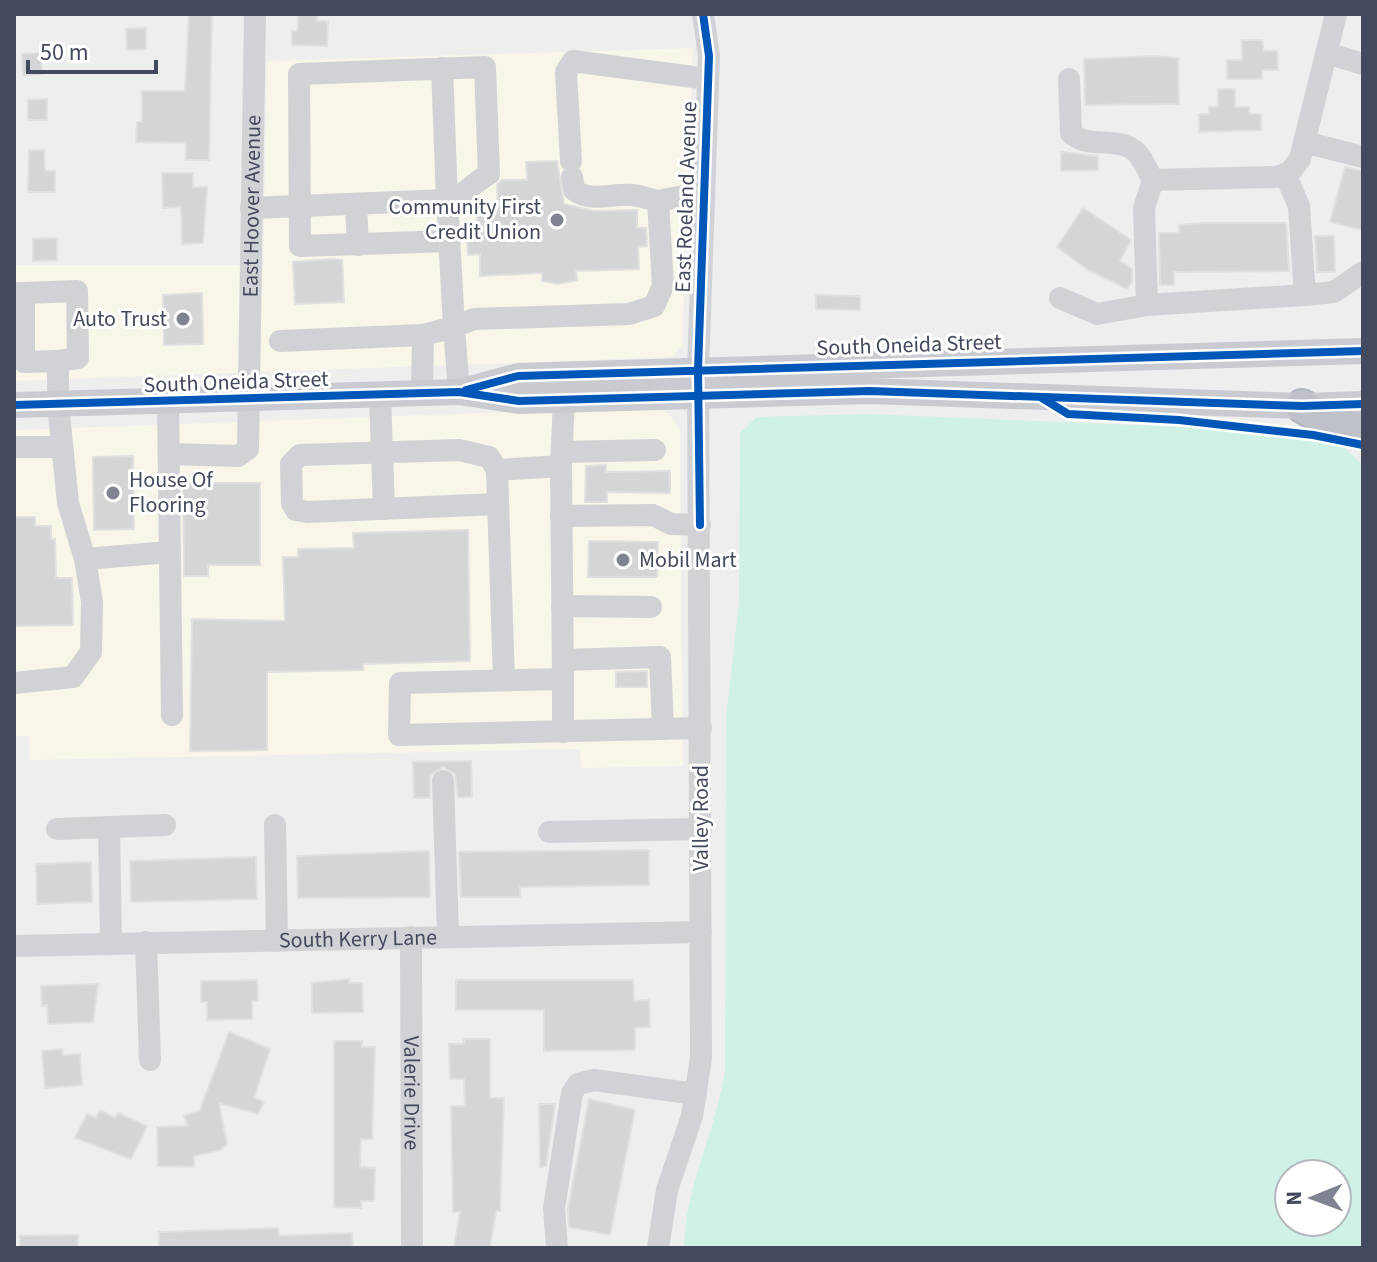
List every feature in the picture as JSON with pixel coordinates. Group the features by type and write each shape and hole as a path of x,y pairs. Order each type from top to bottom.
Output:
{"highway":[{"path":"1302,406 1331,423 1363,430"}],"main road":[{"name":"South Oneida Street","path":"14,405 459,392 519,401 564,400 699,382 1363,351"},
{"name":"South Oneida Street","path":"459,392 518,376 1302,406 1363,404"}],"street":[{"name":"East Hoover Avenue","path":"169,454 244,454 248,449 255,14"},
{"name":"East Roeland Avenue","path":"699,382 709,37 703,14"},
{"path":"1153,180 1285,174 1300,159 1336,14"},
{"path":"1326,53 1363,64"},
{"path":"704,192 658,201 633,195 592,197 574,190 566,72 573,61 708,79"},
{"path":"251,208 300,207 356,205 447,200 466,194 477,180 489,174 485,67 299,74 300,207 300,246 450,241"},
{"path":"442,68 459,392"},
{"path":"1069,79 1071,133 1079,141 1130,148 1138,154 1153,180 1144,208 1147,305"},
{"path":"1304,142 1363,157"},
{"path":"1285,174 1299,206 1305,295"},
{"path":"280,341 423,335 474,319 629,314 654,306 663,286 658,201"},
{"path":"356,205 358,245"},
{"path":"1060,298 1097,314 1147,305 1334,292 1363,272"},
{"path":"77,291 78,358 19,363 19,293 77,291"},
{"path":"422,394 423,335"},
{"path":"14,683 73,677 91,652 92,602 85,559 68,503 58,404 58,361"},
{"name":"Valley Road","path":"658,1248 667,1190 696,1094 701,1045 699,382"},
{"path":"380,396 384,509"},
{"path":"563,732 561,459 564,400"},
{"path":"168,402 172,715"},
{"path":"14,447 62,447"},
{"path":"497,470 561,459 655,450"},
{"path":"498,504 296,510 292,503 294,459 300,455 382,452 478,452 489,457 497,470 504,680"},
{"path":"561,516 653,515 671,524 700,525"},
{"path":"85,559 169,552"},
{"path":"562,606 651,607"},
{"path":"663,729 660,657 504,680 400,683 399,735 563,732 701,728"},
{"path":"443,781 448,936"},
{"path":"57,829 165,825"},
{"path":"275,825 277,941"},
{"path":"109,827 111,942"},
{"path":"549,832 701,829"},
{"name":"South Kerry Lane","path":"14,946 701,932"},
{"name":"Valerie Drive","path":"411,937 412,1248"},
{"path":"146,942 150,1060"},
{"path":"557,1248 554,1208 572,1093 578,1084 594,1080 696,1094"}],"shaded area":[{"path":"693,48 682,346 672,357 14,381 14,265 263,265 267,61"},
{"path":"660,409 669,414 680,430 683,766 581,768 580,749 30,760 29,736 14,736 14,430"}],"green space":[{"path":"868,414 1329,433 1363,465 1363,1248 684,1248 695,1181 725,1070 726,718 739,602 740,433 757,417"}],"building":[{"path":"189,14 212,14 209,160 186,160 186,143 136,142 137,122 142,122 142,91 185,91"},
{"path":"298,14 317,14 317,21 328,21 327,46 292,45 292,31 298,31"},
{"path":"146,28 146,49 127,50 126,29"},
{"path":"1242,40 1262,40 1264,51 1277,51 1278,70 1262,70 1262,79 1227,79 1227,60 1242,60"},
{"path":"41,53 42,74 23,75 22,54"},
{"path":"1178,58 1179,104 1085,105 1084,59"},
{"path":"1218,89 1235,89 1235,107 1249,107 1249,114 1261,114 1261,130 1199,132 1199,114 1209,114 1209,107 1218,107"},
{"path":"47,99 47,120 28,120 28,100"},
{"path":"29,150 44,150 45,171 55,171 55,192 28,192"},
{"path":"1061,152 1098,156 1098,170 1061,171"},
{"name":"Community First Credit Union","path":"557,161 564,204 594,211 637,210 637,228 646,228 647,246 638,247 639,269 576,271 577,280 558,284 542,281 542,273 480,276 480,254 468,255 467,236 477,235 477,213 498,212 497,185 502,180 527,180 526,162"},
{"path":"1345,167 1363,171 1363,230 1330,222"},
{"path":"162,173 193,173 193,187 207,187 203,243 182,244 181,207 163,208"},
{"path":"1083,208 1131,240 1120,261 1132,269 1132,282 1127,289 1088,270 1057,247"},
{"path":"1286,223 1289,271 1174,272 1174,285 1160,285 1159,233 1179,233 1179,225"},
{"path":"1315,236 1334,236 1335,272 1317,272"},
{"path":"57,238 57,260 33,261 33,239"},
{"path":"342,260 344,302 295,304 293,262"},
{"name":"Auto Trust","path":"202,293 203,344 164,345 163,295"},
{"path":"816,295 860,296 860,310 816,309"},
{"name":"House Of Flooring","path":"133,456 134,529 94,530 93,457"},
{"path":"606,465 606,472 670,471 670,493 607,492 607,502 585,502 586,466"},
{"path":"183,483 260,483 260,565 208,565 208,576 184,576"},
{"path":"15,517 35,517 35,526 51,526 51,539 55,539 56,578 72,578 73,625 14,626"},
{"path":"468,530 470,661 363,664 363,670 267,672 267,750 190,751 192,619 285,621 283,557 298,557 298,549 354,548 353,533"},
{"name":"Mobil Mart","path":"589,541 658,542 657,577 588,577"},
{"path":"647,671 647,687 616,687 616,672"},
{"path":"471,761 472,797 458,797 455,774 443,767 430,775 430,798 414,798 413,762"},
{"path":"649,850 649,885 520,887 520,897 461,897 459,852"},
{"path":"429,851 430,897 298,898 297,856"},
{"path":"256,857 257,899 131,902 130,861"},
{"path":"91,862 92,902 37,904 36,864"},
{"path":"349,979 349,983 362,983 363,1012 312,1013 312,983"},
{"path":"257,980 258,1000 252,1001 252,1019 207,1020 207,1002 201,1002 201,981"},
{"path":"456,980 633,980 634,1001 649,1000 650,1027 635,1028 635,1050 544,1051 544,1010 456,1010"},
{"path":"98,984 93,1022 48,1024 47,1005 42,1006 41,986"},
{"path":"229,1032 270,1049 254,1098 264,1102 258,1114 219,1103 227,1144 220,1150 194,1156 194,1167 158,1166 157,1127 188,1126 184,1116 200,1110"},
{"path":"464,1039 490,1039 490,1098 504,1098 500,1211 496,1211 490,1248 454,1248 460,1212 453,1212 451,1106 465,1106 464,1079 450,1079 449,1044 464,1044"},
{"path":"334,1041 362,1041 362,1047 375,1047 372,1139 361,1139 360,1167 375,1168 374,1201 361,1201 361,1208 334,1207"},
{"path":"62,1049 63,1055 80,1054 82,1085 45,1088 42,1051"},
{"path":"589,1099 635,1110 610,1235 569,1227 568,1209"},
{"path":"539,1104 555,1104 546,1166 540,1167"},
{"path":"100,1110 115,1118 118,1113 147,1126 131,1159 75,1138 87,1114 96,1118"},
{"path":"278,1228 279,1236 352,1233 353,1248 159,1248 159,1232"},
{"path":"78,1235 78,1248 20,1248 20,1236"}],"cycle path":[{"path":"700,525 698,370 709,56 703,14"},
{"path":"466,390 518,376 1363,351"},
{"path":"14,405 459,392 519,401 870,391 1302,406 1363,404"},
{"path":"1042,398 1068,414 1179,420 1313,435 1363,445"}],"place":[{"name":"Community First Credit Union","path":"557,220"},
{"name":"Auto Trust","path":"183,319"},
{"name":"House Of Flooring","path":"113,493"},
{"name":"Mobil Mart","path":"623,560"}]}
